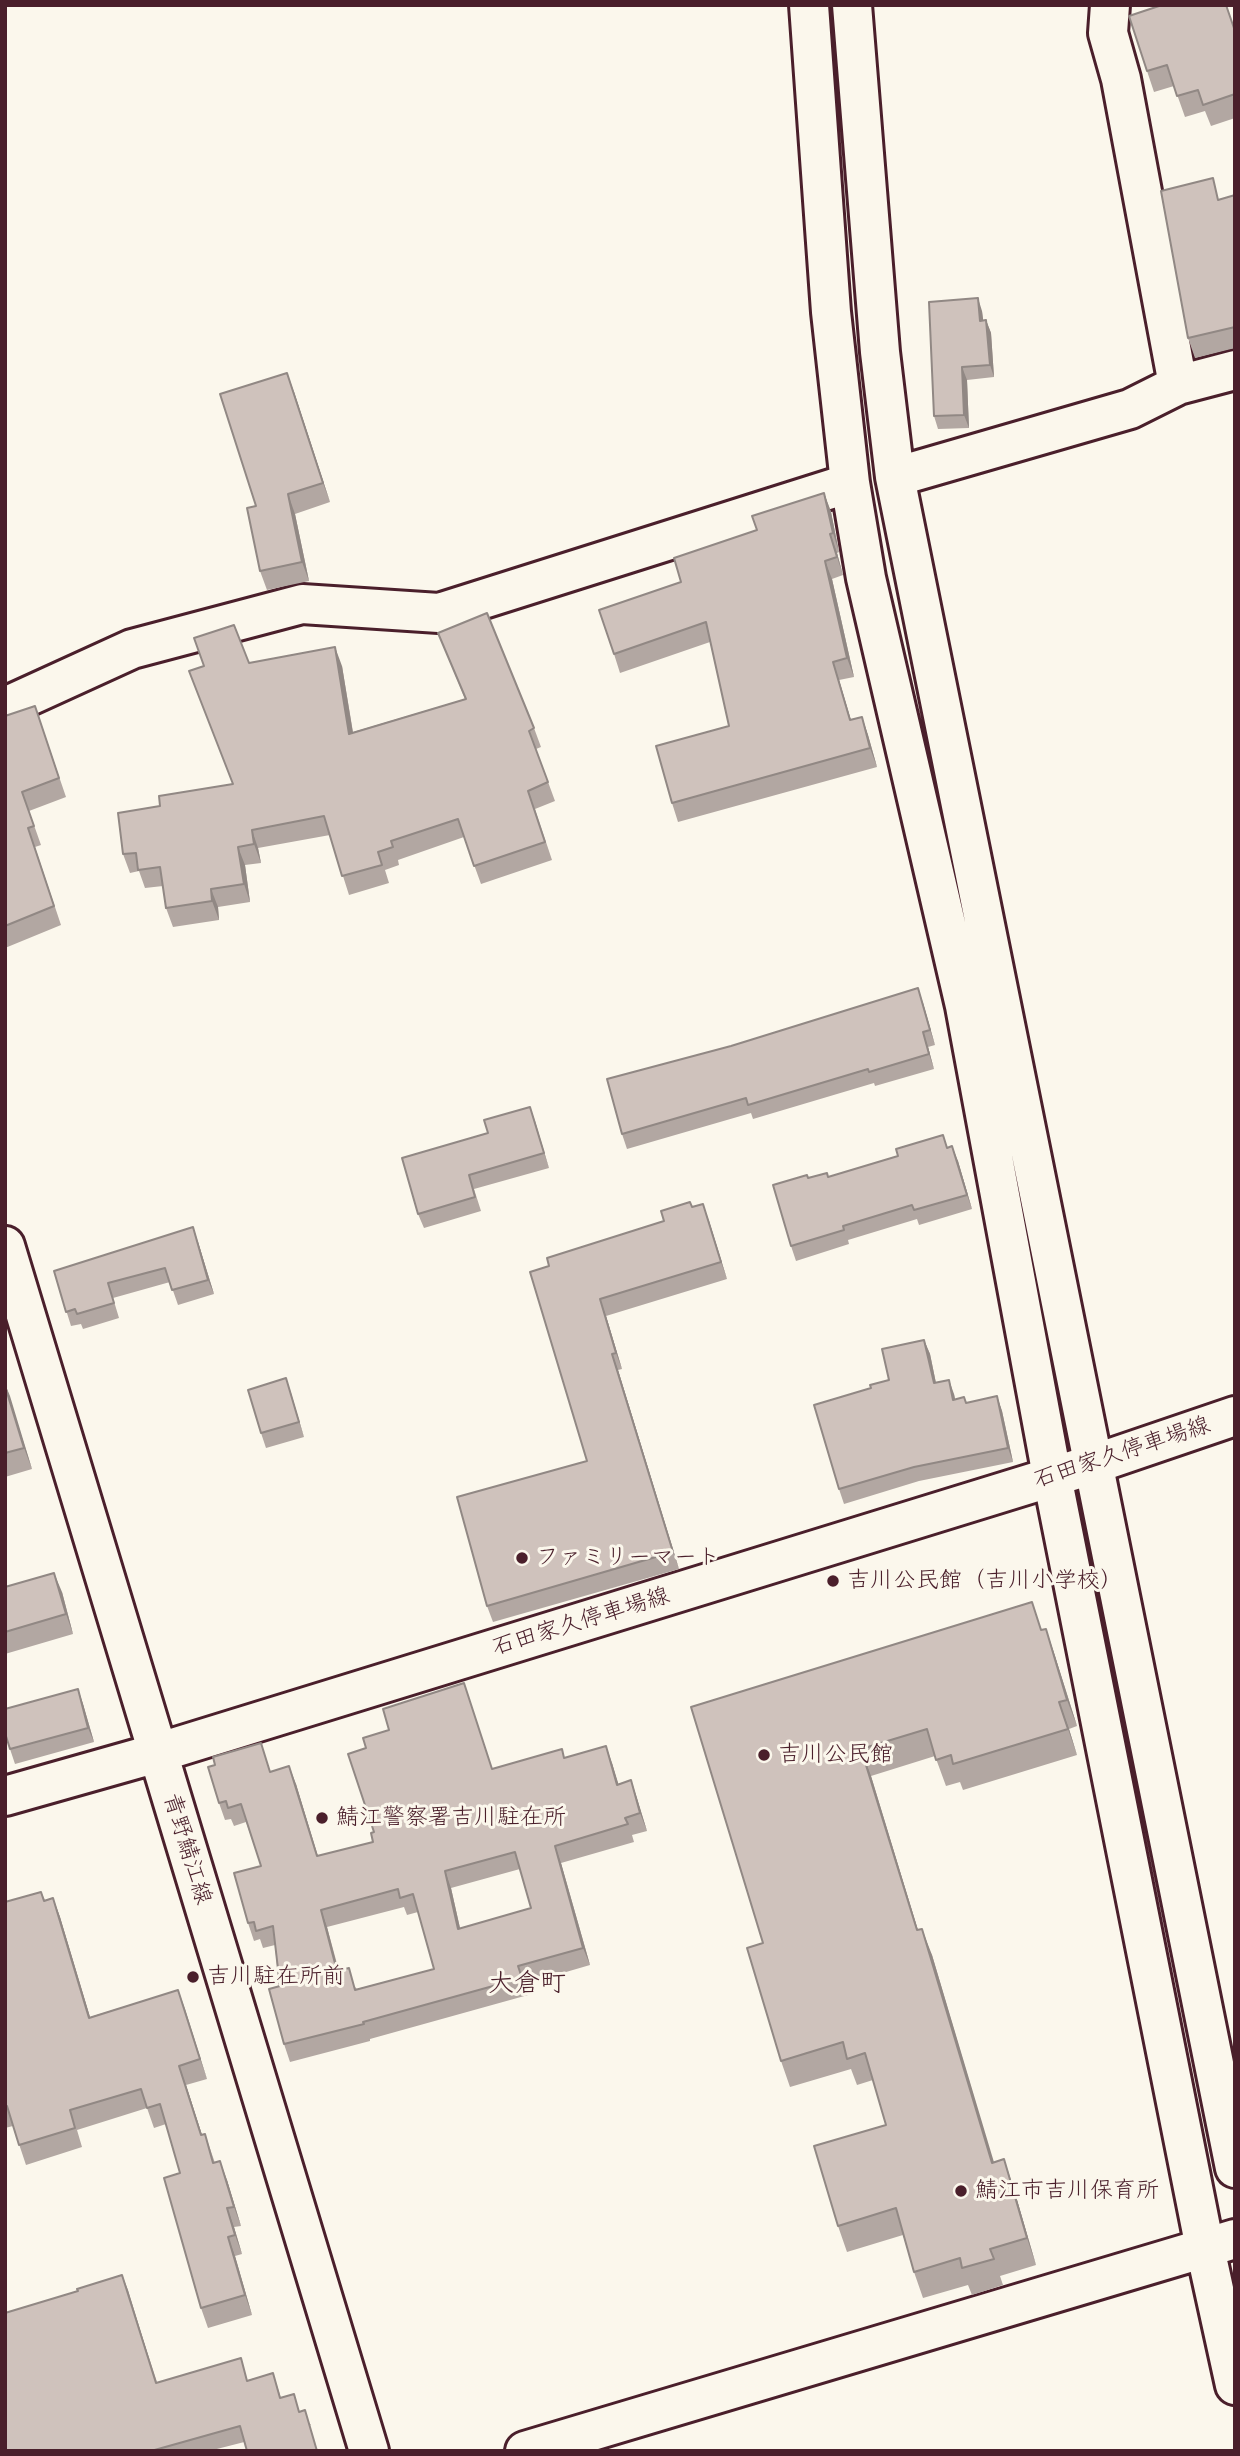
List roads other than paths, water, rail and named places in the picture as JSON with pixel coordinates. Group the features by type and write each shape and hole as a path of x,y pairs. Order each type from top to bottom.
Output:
{"street":[{"path":"809,5 831,312 850,483 866,578 965,1006 1052,1476 1220,2243 1235,2385"},
{"path":"852,5 880,352 895,477 1235,2168"},
{"path":"1110,5 1108,33 1121,79 1178,385"},
{"path":"895,477 1130,409 1178,385 1235,370"},
{"path":"5,707 132,649 302,604 439,613 850,483"},
{"name":"青野鯖江線","path":"5,1246 369,2451"},
{"name":"石田家久停車場線","path":"5,1796 158,1752 1094,1464 1235,1416"},
{"path":"525,2451 1220,2243"}],"place":[{"name":"ファミリーマート","path":"522,1558"},
{"name":"吉川公民館（吉川小学校）","path":"833,1581"},
{"name":"吉川公民館","path":"764,1755"},
{"name":"鯖江警察署吉川駐在所","path":"322,1818"},
{"name":"吉川駐在所前","path":"193,1977"},
{"name":"鯖江市吉川保育所","path":"961,2191"}],"district":[{"name":"大倉町","path":"527,1984"}]}
